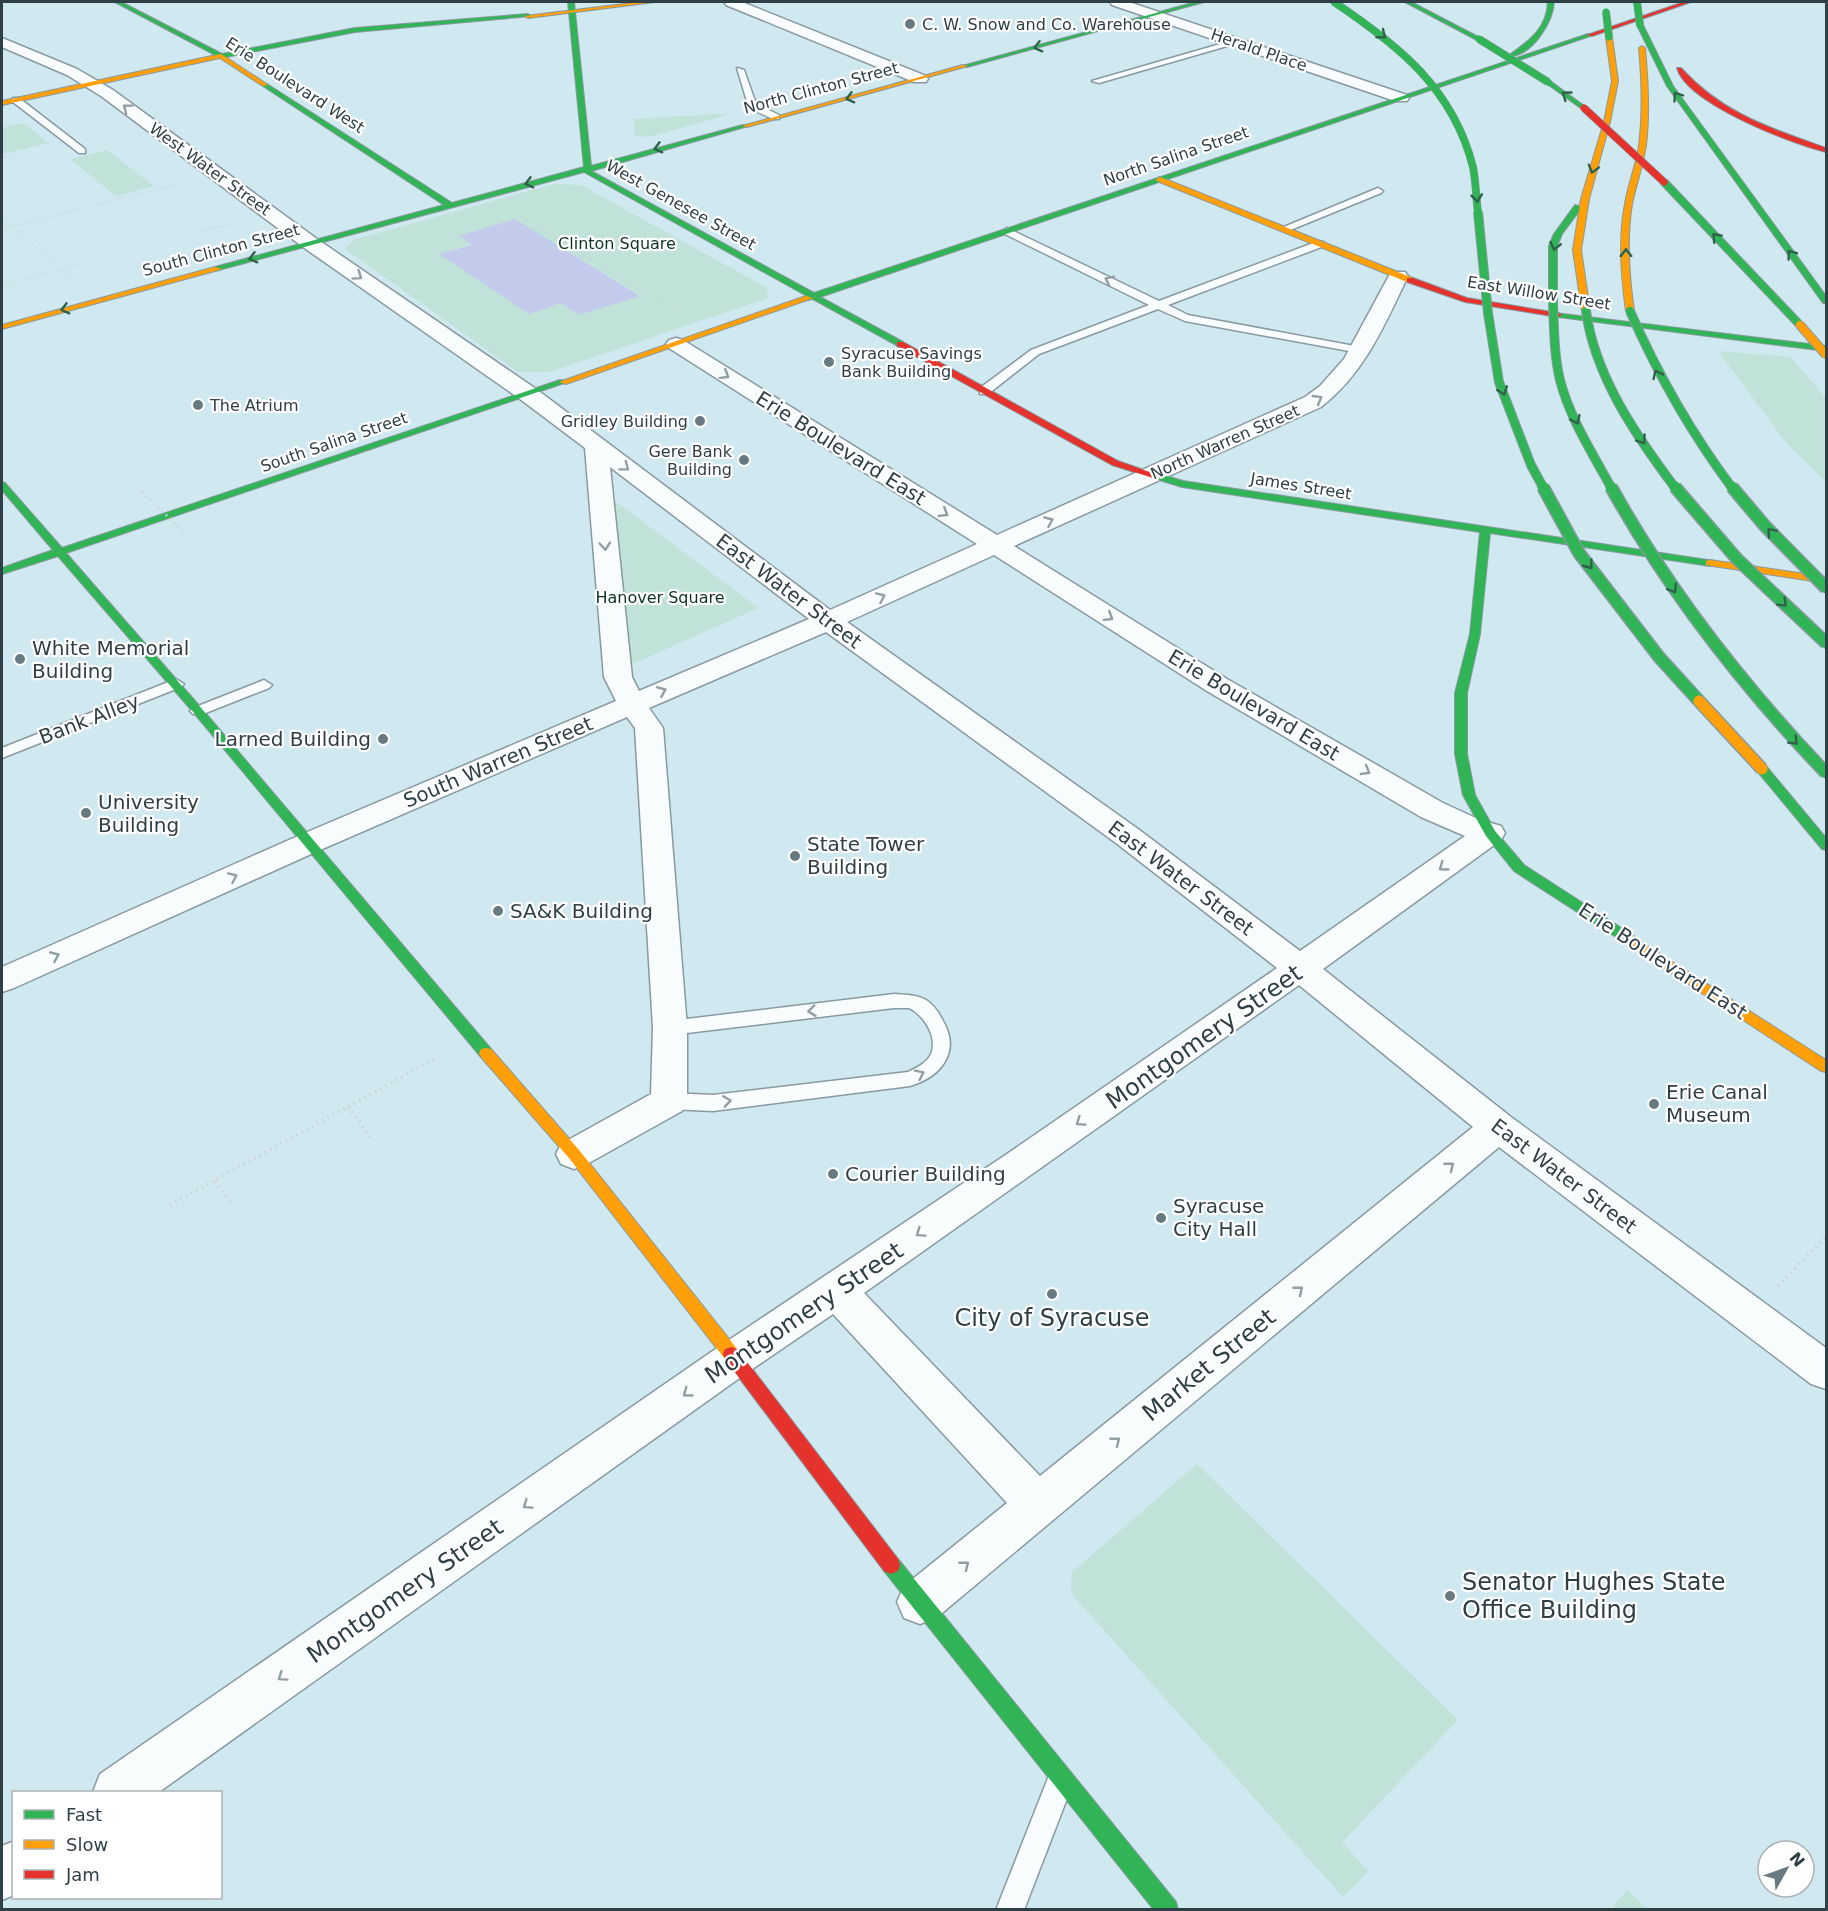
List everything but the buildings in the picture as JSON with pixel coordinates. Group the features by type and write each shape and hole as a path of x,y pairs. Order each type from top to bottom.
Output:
{"main road":[{"name":"Erie Boulevard West","path":"118,2 221,56 449,205"},
{"path":"2,103 355,30 572,7 652,2"},
{"name":"North Clinton Street","path":"449,205 1202,2"},
{"path":"1334,2 1382,34 1420,69 1457,123 1473,168 1488,313 1499,382 1531,465 1579,553 1659,657 1762,769 1827,846"},
{"path":"1408,2 1479,39 1548,82 1584,108 1664,182 1827,355"},
{"path":"1498,66 1546,28 1553,10 1551,2"},
{"path":"1637,2 1648,92 1641,154 1627,213 1627,291 1630,311 1659,379 1706,453 1797,562 1827,588"},
{"path":"1659,2 1663,22"},
{"name":"North Salina Street","path":"676,344 1160,178 1681,4 1696,2"},
{"name":"West Genesee Street","path":"572,7 588,172 813,297"},
{"path":"1605,7 1614,81 1607,122 1585,199 1577,250 1589,338 1616,397 1638,436 1686,500 1729,550 1827,643"},
{"path":"1640,25 1670,86 1827,301"},
{"path":"1672,52 1689,84 1712,103 1735,116 1827,150"},
{"path":"1712,103 1759,118 1792,124"},
{"name":"East Willow Street","path":"1160,178 1398,276 1465,300 1496,307 1827,349"},
{"path":"1585,199 1558,234 1553,246 1554,344 1564,392 1620,508 1694,622 1789,736 1827,773"},
{"name":"South Clinton Street","path":"2,327 449,205"},
{"name":"James Street","path":"813,297 1115,463 1150,476 1182,484 1485,531 1827,580"},
{"name":"South Salina Street","path":"2,571 676,344"},
{"path":"2,485 176,684 472,1038 574,1154 697,1308 920,1602 1168,1910"},
{"path":"1485,531 1476,634 1461,693 1461,754 1470,795 1490,833"},
{"path":"1762,769 1827,829"},
{"name":"Erie Boulevard East","path":"1490,833 1519,868 1827,1067"}],"street":[{"path":"731,2 920,79"},
{"name":"Herald Place","path":"1118,2 1401,98"},
{"name":"West Water Street","path":"2,42 72,72 107,93 309,243 528,394"},
{"name":"North Warren Street","path":"996,545 1313,402 1330,391 1360,350 1398,276"},
{"name":"Erie Boulevard East","path":"676,344 1227,691 1432,810 1467,826 1490,833"},
{"name":"East Water Street","path":"528,394 828,621 1127,836 1301,969 1498,1127 1827,1371"},
{"path":"574,1154 669,1101 670,1028 649,728 632,704 618,677 596,446"},
{"name":"South Warren Street","path":"2,980 309,843 828,621 996,545"},
{"name":"Montgomery Street","path":"119,1791 734,1359 1301,969 1490,833"},
{"name":"Market Street","path":"920,1602 1498,1127"},
{"path":"836,1291 1038,1505"}],"lane":[{"path":"1096,81 1237,42"},
{"path":"740,70 752,106 776,117"},
{"path":"16,100 82,151"},
{"path":"1284,229 1378,191"},
{"path":"1007,231 1185,318 1360,350"},
{"path":"984,392 1035,352 1320,244"},
{"name":"Bank Alley","path":"2,753 176,684"},
{"path":"198,711 264,685"},
{"path":"669,1101 713,1103 910,1079 928,1071 941,1054 936,1024 926,1009 914,1002 894,1001 670,1028"},
{"path":"1010,1910 1062,1779"}],"path":[{"path":"2,158 18,154"},
{"path":"2,229 217,175"},
{"path":"130,197 135,200"},
{"path":"515,213 685,317"},
{"path":"2,218 95,301"},
{"path":"2,285 83,263"},
{"path":"142,492 186,534"},
{"path":"170,1205 472,1038"},
{"path":"348,1107 371,1137"},
{"path":"215,1180 231,1203"},
{"path":"1750,1314 1827,1236"}],"green space":[{"path":"734,113 649,137 635,136 634,119"},
{"path":"23,123 49,143 2,154 2,128"},
{"path":"107,150 154,186 116,196 70,159"},
{"name":"Clinton Square","path":"554,184 581,185 767,288 768,298 550,372 518,372 345,249 353,240","holes":["515,220 640,295 561,303 529,314 440,254 472,244"]},
{"path":"1718,351 1791,357 1826,398 1826,482 1787,444"},
{"name":"Hanover Square","path":"600,490 758,608 617,671"},
{"path":"1197,1464 1458,1720 1342,1842 1368,1871 1343,1897 1077,1600 1071,1590 1072,1572"},
{"path":"1627,1890 1648,1909 1611,1909"}],"water":[{"path":"515,219 640,296 579,315 561,303 529,314 439,254 472,245 459,236"}],"traffic: fast":[{"path":"118,2 221,56 355,30 528,16"},
{"path":"571,2 588,172 900,344"},
{"path":"965,66 1201,2"},
{"path":"1334,2 1382,34 1420,68 1457,123 1473,168 1488,313 1499,382 1531,465 1579,553 1659,657 1699,701"},
{"path":"1408,2 1479,39"},
{"path":"1513,55 1545,27 1551,11 1551,2"},
{"path":"1637,2 1640,25"},
{"path":"1606,12 1609,37"},
{"path":"1640,25 1670,86 1826,301"},
{"path":"809,298 1590,35"},
{"path":"1479,39 1548,82"},
{"path":"1548,82 1584,108"},
{"path":"265,85 449,205"},
{"path":"218,269 745,126"},
{"path":"1664,182 1800,325"},
{"path":"1553,302 1553,246 1558,234 1578,207"},
{"path":"1553,302 1557,363 1565,396 1581,432 1629,519 1678,596 1733,670 1826,773"},
{"path":"1586,311 1593,345 1605,375 1636,432 1659,466 1737,559 1826,643"},
{"path":"1630,311 1667,390 1712,461 1765,526 1826,588"},
{"path":"1558,315 1826,349"},
{"path":"2,571 563,382"},
{"path":"1153,475 1182,484 1710,563"},
{"path":"2,485 198,711 486,1053"},
{"path":"1485,531 1475,634 1461,693 1461,754 1469,795 1490,833 1519,868 1635,943"},
{"path":"1762,769 1826,846"},
{"path":"891,1565 1168,1910"}],"traffic: slow":[{"path":"528,16 652,2"},
{"path":"1586,311 1577,250 1585,199 1607,122 1615,81 1609,37"},
{"path":"1630,311 1625,238 1628,207 1640,159 1644,131 1645,90 1642,48"},
{"path":"2,103 221,56 265,85"},
{"path":"745,126 965,66"},
{"path":"1160,179 1410,280"},
{"path":"2,327 218,269"},
{"path":"563,382 809,298"},
{"path":"1800,325 1826,355"},
{"path":"1710,563 1826,580"},
{"path":"1699,701 1762,769"},
{"path":"1635,943 1826,1067"},
{"path":"486,1053 574,1154 731,1354"}],"traffic: jam":[{"path":"1590,35 1688,2"},
{"path":"1679,69 1694,86 1727,111 1765,129 1826,150"},
{"path":"1584,108 1664,182"},
{"path":"1410,280 1465,300 1558,315"},
{"path":"900,344 1115,463 1153,475"},
{"path":"731,1354 891,1565"}],"place":[{"name":"C. W. Snow and Co. Warehouse","path":"910,24"},
{"name":"Syracuse Savings Bank Building","path":"829,362"},
{"name":"The Atrium","path":"198,405"},
{"name":"Gridley Building","path":"700,421"},
{"name":"Gere Bank Building","path":"744,460"},
{"name":"White Memorial Building","path":"20,659"},
{"name":"Larned Building","path":"383,739"},
{"name":"University Building","path":"86,813"},
{"name":"State Tower Building","path":"795,856"},
{"name":"SA&K Building","path":"498,911"},
{"name":"Erie Canal Museum","path":"1654,1104"},
{"name":"Courier Building","path":"833,1174"},
{"name":"Syracuse City Hall","path":"1161,1218"},
{"name":"City of Syracuse","path":"1052,1294"},
{"name":"Senator Hughes State Office Building","path":"1450,1596"}]}
